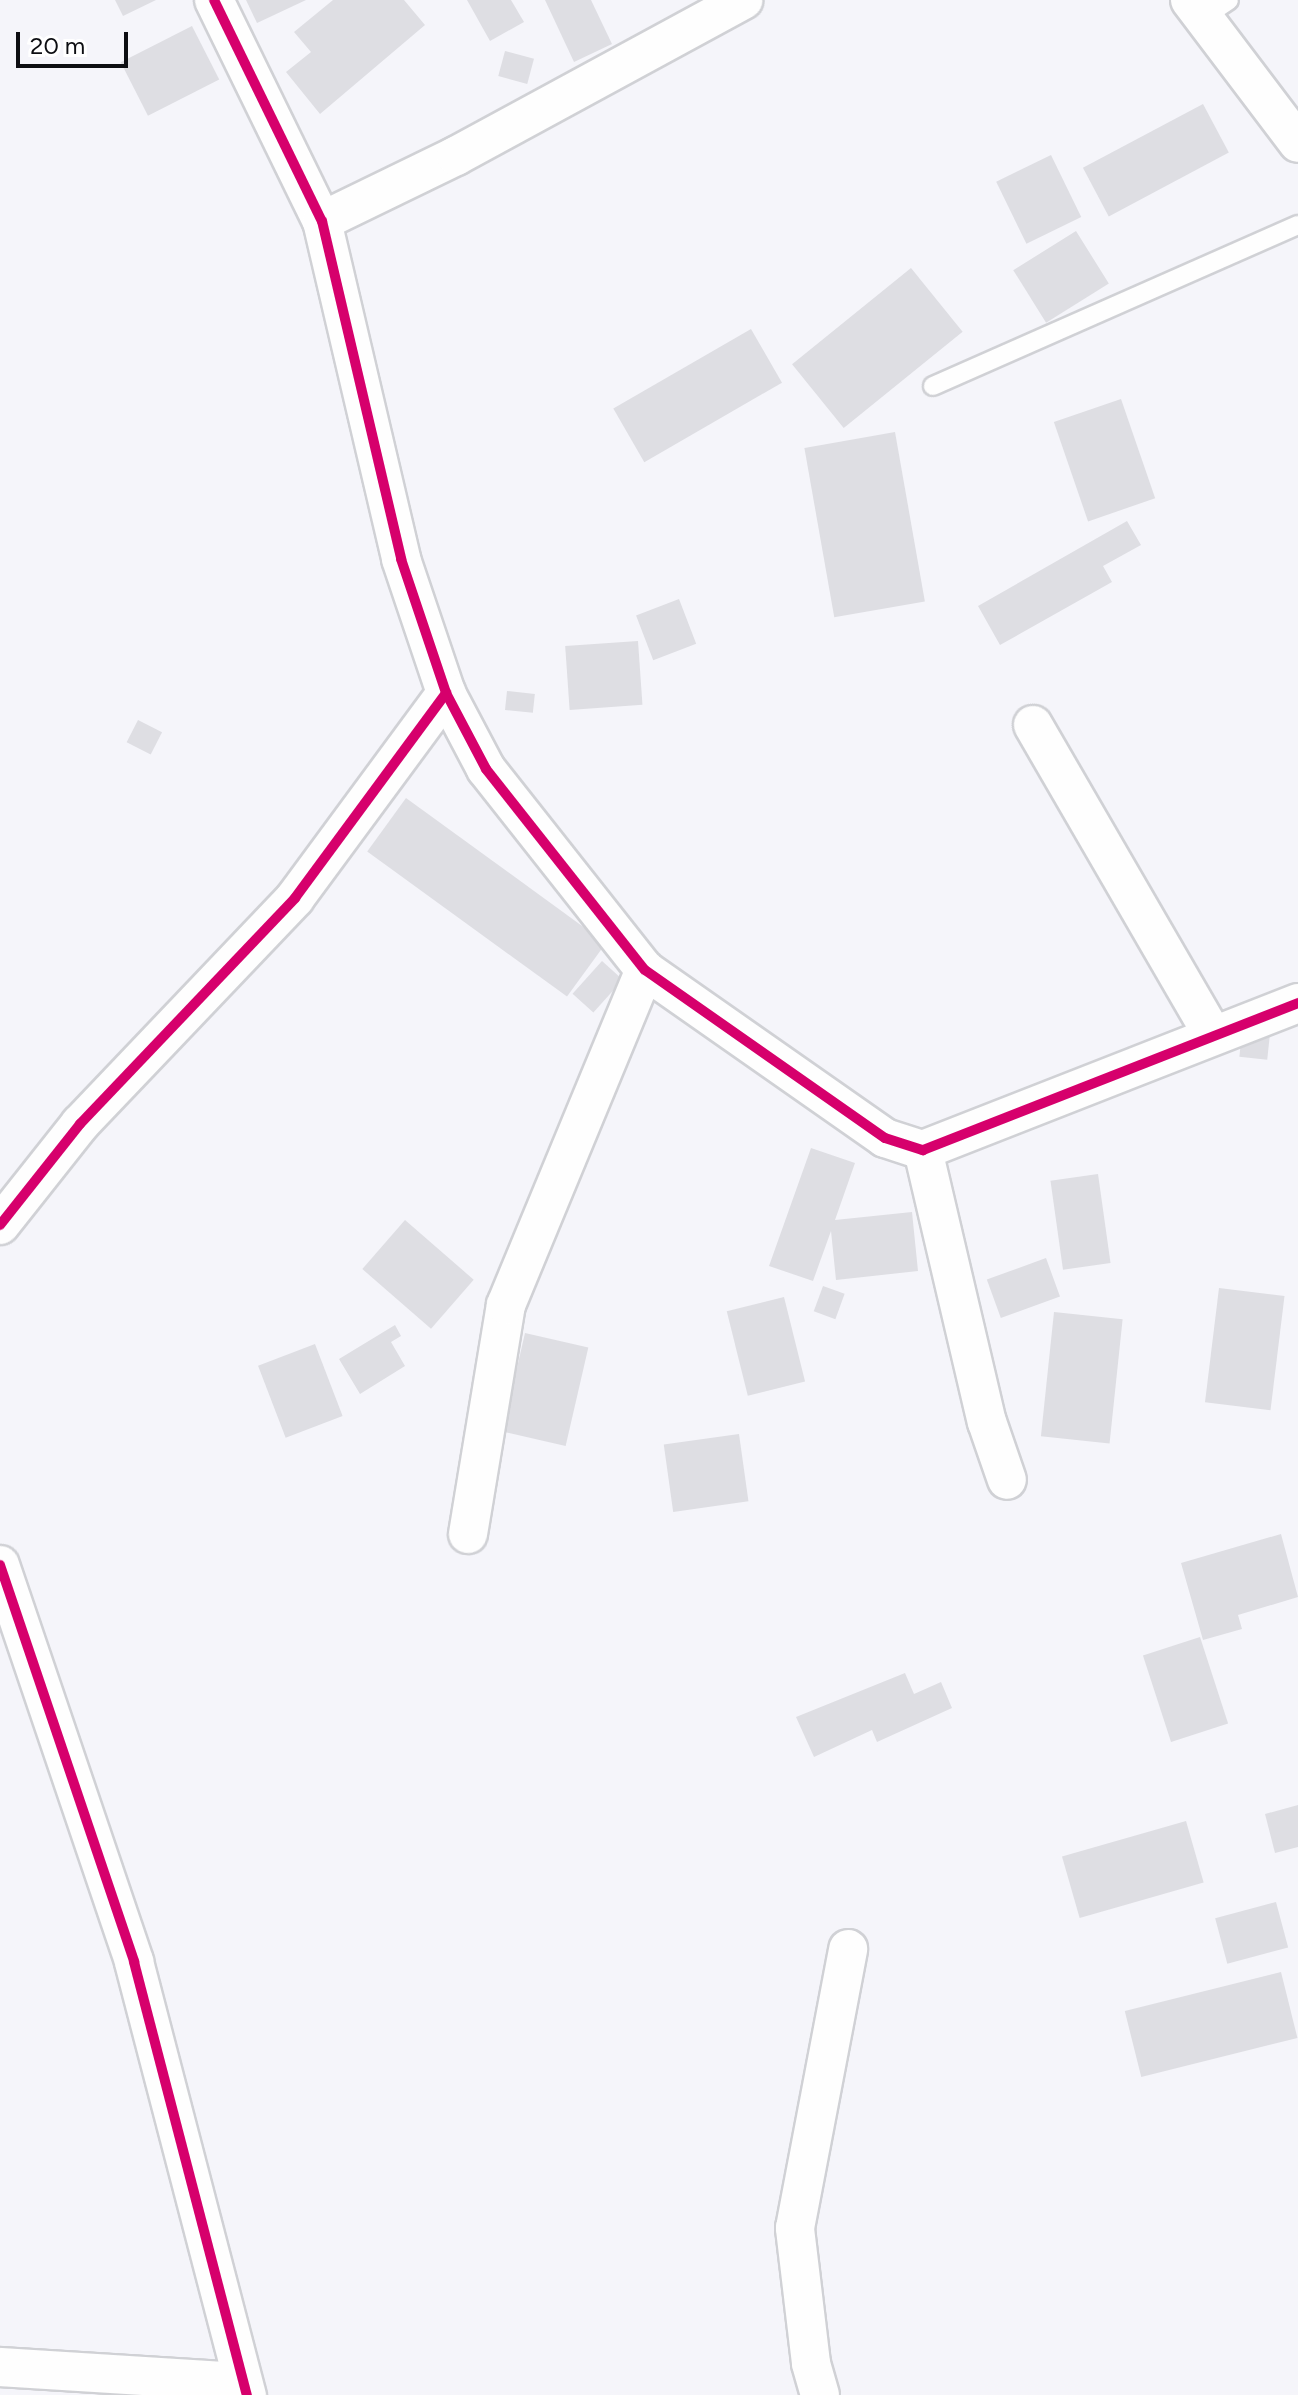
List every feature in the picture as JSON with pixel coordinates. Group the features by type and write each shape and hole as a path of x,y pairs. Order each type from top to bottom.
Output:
{"street":[{"path":"214,0 322,221 401,559 446,693 486,769 645,970 885,1138 923,1150 1212,1034 1298,1003"},
{"path":"322,221 456,156 743,0"},
{"path":"1208,6 1298,143"},
{"path":"0,1225 80,1124 295,898 446,693"},
{"path":"1033,725 1212,1034"},
{"path":"468,1534 506,1305 645,970"},
{"path":"923,1150 987,1422 1007,1480"},
{"path":"0,1565 134,1962 244,2389 0,2367"},
{"path":"820,2395 811,2363 795,2228 848,1949"}],"lane":[{"path":"933,386 1298,225"}],"building":[{"path":"115,0 156,0 123,16"},
{"path":"246,0 306,0 257,23"},
{"path":"333,0 404,0 425,25 320,114 286,72 311,52 294,32"},
{"path":"467,0 511,0 524,22 490,41"},
{"path":"545,0 591,0 612,44 574,62"},
{"path":"192,26 219,79 148,116 121,62"},
{"path":"505,51 534,59 527,84 498,76"},
{"path":"1203,104 1229,153 1109,216 1083,168"},
{"path":"1051,155 1081,217 1026,244 996,182"},
{"path":"1076,231 1109,284 1046,323 1013,270"},
{"path":"911,268 963,332 844,428 792,364"},
{"path":"751,329 782,383 644,462 613,408"},
{"path":"1121,399 1155,498 1088,521 1054,422"},
{"path":"895,432 925,601 834,617 804,448"},
{"path":"1127,521 1141,545 1103,566 1112,582 1000,645 978,606"},
{"path":"679,599 696,644 653,660 636,615"},
{"path":"638,641 642,705 570,710 565,646"},
{"path":"507,691 535,694 533,713 505,710"},
{"path":"138,720 162,732 151,755 127,742"},
{"path":"406,798 606,943 567,997 367,851"},
{"path":"602,961 623,980 593,1012 573,994"},
{"path":"1242,1032 1270,1035 1267,1060 1239,1057"},
{"path":"811,1148 855,1163 835,1220 912,1212 918,1271 836,1280 831,1231 813,1281 769,1266"},
{"path":"1098,1174 1111,1263 1063,1270 1050,1181"},
{"path":"405,1220 474,1280 431,1329 362,1269"},
{"path":"1046,1258 1060,1297 1001,1318 987,1280"},
{"path":"823,1286 845,1294 835,1319 814,1311"},
{"path":"1219,1288 1285,1296 1270,1410 1205,1402"},
{"path":"784,1297 805,1381 748,1396 727,1311"},
{"path":"1054,1312 1123,1319 1110,1444 1041,1436"},
{"path":"395,1325 401,1336 391,1342 405,1366 360,1394 339,1359"},
{"path":"525,1333 588,1348 566,1446 502,1431"},
{"path":"315,1344 343,1416 286,1438 258,1366"},
{"path":"739,1434 748,1501 673,1512 664,1445"},
{"path":"1281,1534 1298,1597 1238,1615 1242,1629 1203,1640 1181,1563"},
{"path":"1200,1637 1228,1724 1171,1742 1143,1656"},
{"path":"905,1673 914,1694 941,1682 952,1708 877,1742 872,1730 814,1757 796,1717"},
{"path":"1298,1805 1298,1847 1275,1853 1265,1814"},
{"path":"1186,1821 1204,1883 1080,1918 1062,1857"},
{"path":"1276,1902 1288,1947 1227,1964 1215,1918"},
{"path":"1281,1972 1297,2038 1141,2077 1125,2011"}],"cycle path":[{"path":"214,0 322,221 401,559 446,693 486,769 645,970 885,1138 923,1150 1298,1003"},
{"path":"0,1225 80,1124 295,898 446,693"},
{"path":"0,1565 134,1962 247,2395"}]}
